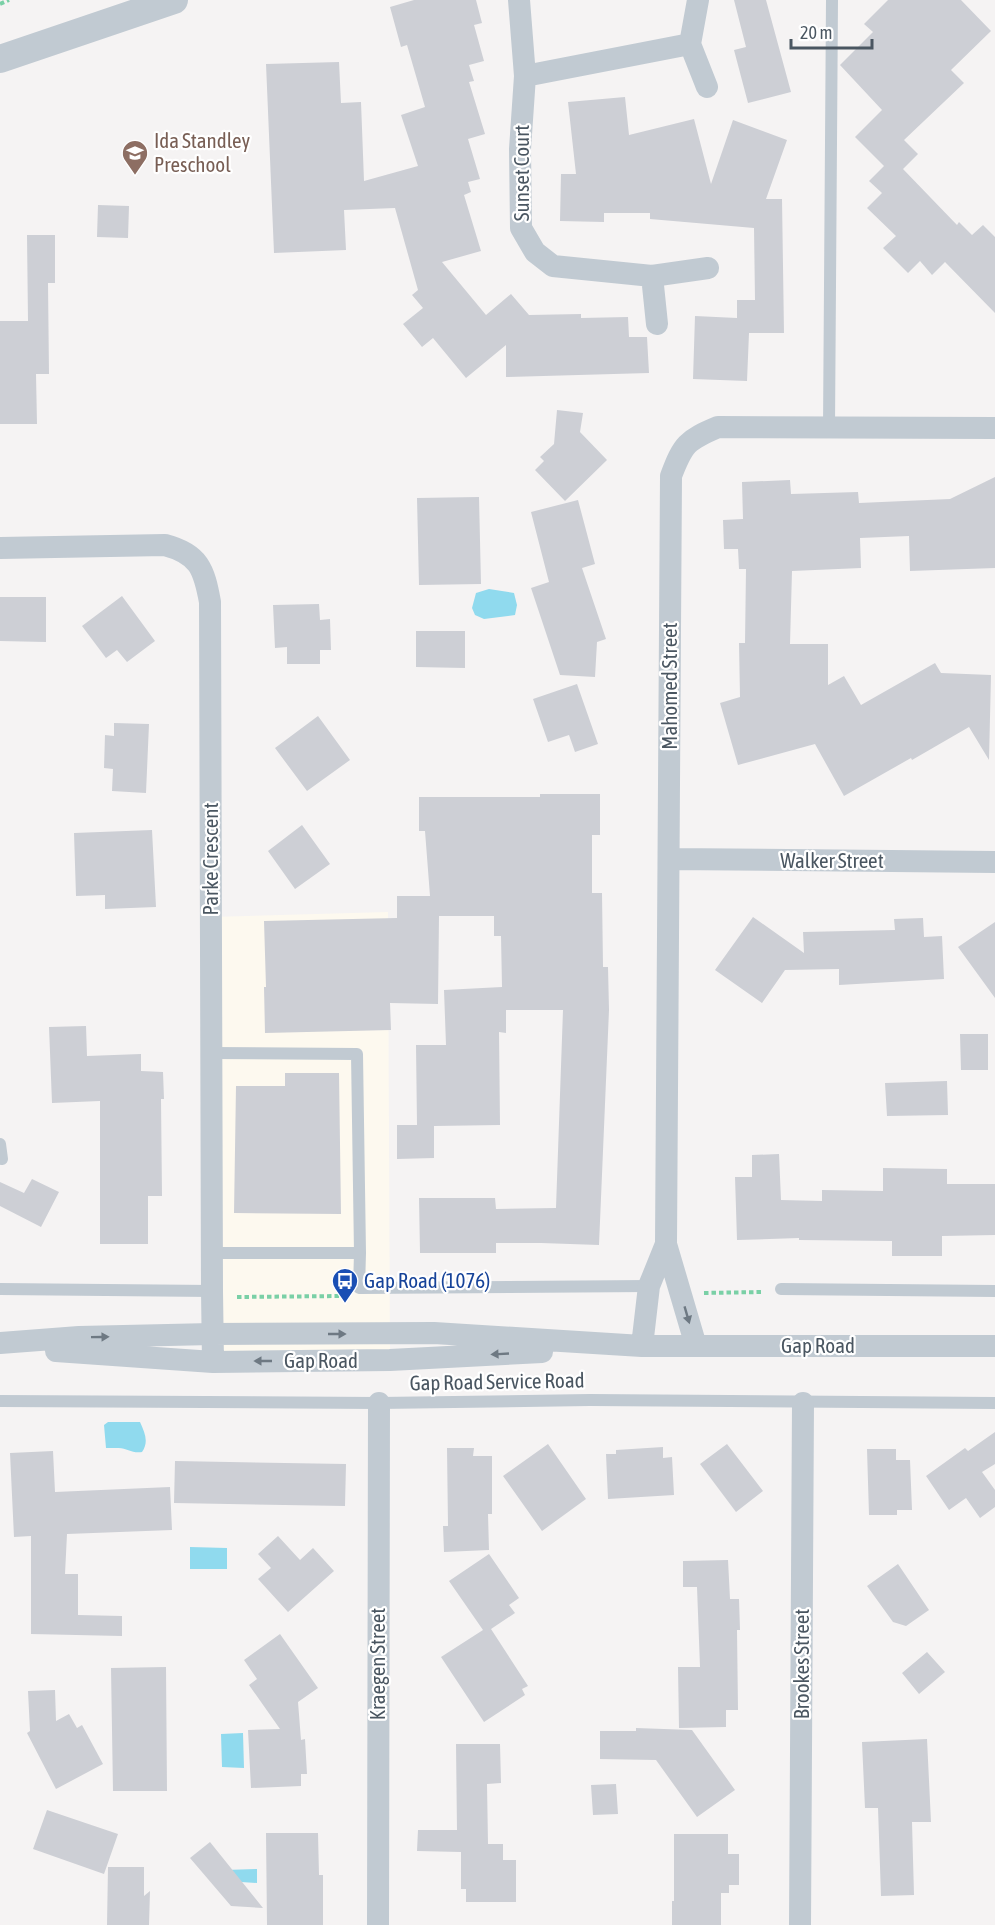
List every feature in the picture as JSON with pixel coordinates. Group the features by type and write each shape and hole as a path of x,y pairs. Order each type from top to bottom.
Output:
{"street":[{"path":"0,59 174,0"},
{"name":"Sunset Court","path":"519,0 525,76 520,149 521,228 535,252 553,266 652,276 708,268"},
{"path":"698,0 690,44 707,87"},
{"path":"525,76 690,44"},
{"path":"652,276 657,324"},
{"name":"Mahomed Street","path":"696,1346 666,1244 671,476 679,455 694,437 718,427 995,428"},
{"name":"Parke Crescent","path":"0,548 165,545 183,549 197,562 206,577 210,602 213,1362"},
{"name":"Walker Street","path":"669,859 995,862"},
{"name":"Mahomed Street","path":"642,1346 649,1286 666,1244"},
{"path":"649,1286 680,1289"},
{"name":"Gap Road","path":"0,1345 79,1337 212,1334 434,1334 642,1346"},
{"name":"Gap Road","path":"0,1345 213,1362 390,1360 642,1346 995,1346"},
{"name":"Kraegen Street","path":"378,1925 379,1403"},
{"name":"Brookes Street","path":"801,1925 803,1403"}],"lane":[{"path":"829,428 832,0"},
{"path":"211,1053 357,1054 359,1288 649,1286"},
{"path":"0,1144 2,1159"},
{"path":"212,1253 360,1252"},
{"path":"0,1289 212,1294"},
{"path":"781,1289 995,1291"},
{"name":"Gap Road Service Road","path":"0,1401 379,1403 590,1400 995,1403"}],"path":[{"path":"0,4 9,0"},
{"path":"212,1294 348,1296 359,1288"},
{"path":"680,1289 764,1292 781,1289"}],"shaded area":[{"path":"388,912 390,1360 213,1362 211,917"}],"water":[{"path":"489,589 514,593 517,605 515,615 484,619 475,615 472,608 476,593"},
{"path":"108,1422 140,1422 146,1441 142,1452 106,1448 104,1425"},
{"path":"190,1547 227,1548 227,1569 190,1569"},
{"path":"243,1733 244,1768 222,1767 221,1734"},
{"path":"257,1869 257,1883 226,1881 225,1870"}],"building":[{"path":"414,0 476,0 482,23 474,25 484,61 469,65 474,81 469,82 485,134 468,139 480,179 468,182 471,192 464,195 481,251 442,262 486,315 511,294 529,315 581,314 581,318 628,317 629,337 647,337 649,373 506,377 506,345 466,378 433,338 422,347 403,324 423,308 412,295 418,290 395,208 344,210 346,250 274,253 266,64 339,62 341,103 361,102 364,181 418,166 401,115 425,107 407,45 401,47 390,7"},
{"path":"734,0 766,0 791,92 748,103 734,50 746,47"},
{"path":"888,0 961,0 991,31 951,70 964,83 904,140 918,154 903,169 957,225 959,222 972,235 983,225 995,237 995,313 945,262 932,275 920,261 908,273 883,248 896,236 867,208 882,193 869,181 884,166 855,137 882,110 840,65 873,32 864,24"},
{"path":"625,97 629,135 694,119 711,184 733,120 787,140 766,199 782,199 784,333 749,333 747,381 693,379 695,316 737,318 737,300 755,300 754,228 650,219 650,213 604,213 604,222 560,221 561,174 576,174 568,102"},
{"path":"98,205 129,206 128,238 97,237"},
{"path":"27,235 55,235 55,283 48,283 49,374 36,374 37,424 0,424 0,321 28,321"},
{"path":"557,410 583,413 580,432 607,460 565,501 535,470 544,461 540,457 554,444"},
{"path":"995,477 995,568 910,571 909,536 860,538 861,568 792,571 790,644 828,644 828,685 844,676 861,705 935,663 941,673 991,675 989,760 969,727 844,796 815,744 738,765 720,703 740,697 739,643 745,643 746,569 739,569 738,549 724,549 723,520 743,519 742,482 790,480 791,494 858,492 859,503 950,499"},
{"path":"479,497 481,584 419,585 417,498"},
{"path":"578,500 595,564 582,568 606,639 597,642 595,677 560,675 531,588 549,582 531,512"},
{"path":"122,596 155,641 127,662 117,650 106,658 82,626"},
{"path":"0,597 46,597 46,642 0,641"},
{"path":"319,604 320,620 330,619 331,650 320,650 320,664 287,664 287,647 275,648 273,605"},
{"path":"416,631 465,631 465,668 416,667"},
{"path":"577,684 598,744 575,752 569,735 548,742 533,699"},
{"path":"318,716 350,760 307,791 275,748"},
{"path":"114,723 149,724 146,793 112,791 113,769 104,768 105,735 114,736"},
{"path":"540,794 600,794 600,835 592,835 592,893 602,893 603,967 608,967 609,1010 599,1245 496,1243 496,1253 420,1253 419,1198 495,1198 496,1209 556,1208 563,1010 506,1010 506,1033 499,1032 500,1125 434,1126 434,1158 397,1159 397,1125 417,1125 416,1045 446,1045 444,990 502,987 501,936 494,936 494,916 439,916 438,1004 390,1003 391,1030 265,1033 264,921 397,918 397,896 430,896 425,831 419,831 419,797 540,797"},
{"path":"302,825 330,864 295,889 268,851"},
{"path":"152,830 156,907 105,909 105,895 76,896 74,833"},
{"path":"753,917 804,953 803,932 895,930 894,919 923,918 924,937 942,936 944,979 839,985 839,969 785,970 762,1003 715,970"},
{"path":"995,922 995,998 958,947"},
{"path":"86,1026 87,1056 141,1054 141,1071 163,1072 162,1196 148,1196 148,1244 100,1244 100,1101 52,1103 49,1027"},
{"path":"960,1034 988,1034 988,1070 961,1070"},
{"path":"285,1073 339,1073 341,1214 234,1213 236,1086 285,1086"},
{"path":"947,1081 948,1115 887,1116 885,1083"},
{"path":"779,1154 781,1200 822,1201 822,1190 883,1191 883,1168 947,1169 947,1184 995,1184 995,1235 942,1236 942,1256 892,1256 892,1241 799,1240 799,1238 737,1240 735,1177 752,1177 752,1155"},
{"path":"32,1179 59,1192 41,1227 0,1206 0,1182 24,1193"},
{"path":"995,1432 995,1464 982,1472 995,1490 995,1507 980,1518 966,1498 949,1510 926,1476 965,1448 968,1451"},
{"path":"548,1444 586,1499 542,1531 503,1476"},
{"path":"727,1444 763,1491 736,1512 700,1464"},
{"path":"663,1447 663,1458 672,1457 674,1495 608,1499 606,1454 616,1454 616,1450"},
{"path":"447,1448 474,1448 473,1456 492,1456 492,1514 488,1514 489,1550 444,1552 443,1526 448,1526"},
{"path":"867,1449 896,1449 896,1460 910,1460 912,1510 897,1510 897,1515 869,1515"},
{"path":"53,1451 55,1492 170,1487 172,1530 67,1534 65,1574 78,1574 78,1615 122,1616 122,1636 31,1634 31,1536 14,1537 10,1453"},
{"path":"175,1461 346,1464 345,1506 174,1503"},
{"path":"278,1536 300,1560 313,1548 334,1571 288,1612 258,1579 271,1568 258,1554"},
{"path":"489,1554 519,1598 509,1605 515,1613 491,1629 528,1686 522,1689 525,1695 484,1722 441,1657 483,1630 449,1581"},
{"path":"728,1560 730,1599 739,1599 738,1710 726,1710 726,1727 679,1728 678,1667 700,1667 697,1587 683,1587 683,1561"},
{"path":"898,1564 929,1610 906,1626 893,1622 867,1586"},
{"path":"280,1634 318,1688 298,1702 301,1740 305,1739 307,1774 301,1774 301,1786 251,1788 248,1730 280,1729 249,1685 257,1679 244,1660"},
{"path":"927,1652 945,1672 919,1694 902,1673"},
{"path":"166,1667 167,1791 113,1791 111,1668"},
{"path":"55,1690 56,1721 69,1714 77,1728 82,1725 103,1764 56,1789 27,1733 30,1731 28,1691"},
{"path":"636,1728 692,1730 735,1790 697,1817 656,1760 600,1759 600,1731 636,1731"},
{"path":"927,1739 931,1822 912,1822 914,1895 881,1896 878,1808 865,1808 862,1742"},
{"path":"456,1744 500,1744 501,1783 487,1784 488,1844 503,1844 503,1860 516,1860 516,1902 466,1902 466,1889 461,1889 461,1852 417,1851 418,1830 457,1830"},
{"path":"616,1784 618,1814 593,1815 591,1785"},
{"path":"47,1810 118,1834 104,1874 33,1849"},
{"path":"266,1833 318,1833 319,1875 323,1875 323,1925 267,1925"},
{"path":"674,1834 728,1834 728,1854 739,1854 739,1885 729,1885 729,1893 721,1893 721,1925 672,1925"},
{"path":"210,1842 263,1908 231,1906 190,1858"},
{"path":"108,1867 144,1867 144,1896 150,1891 149,1925 107,1925"}],"place":[{"name":"Ida Standley Preschool","path":"135,176"},
{"name":"Gap Road (1076)","path":"345,1304"}]}
